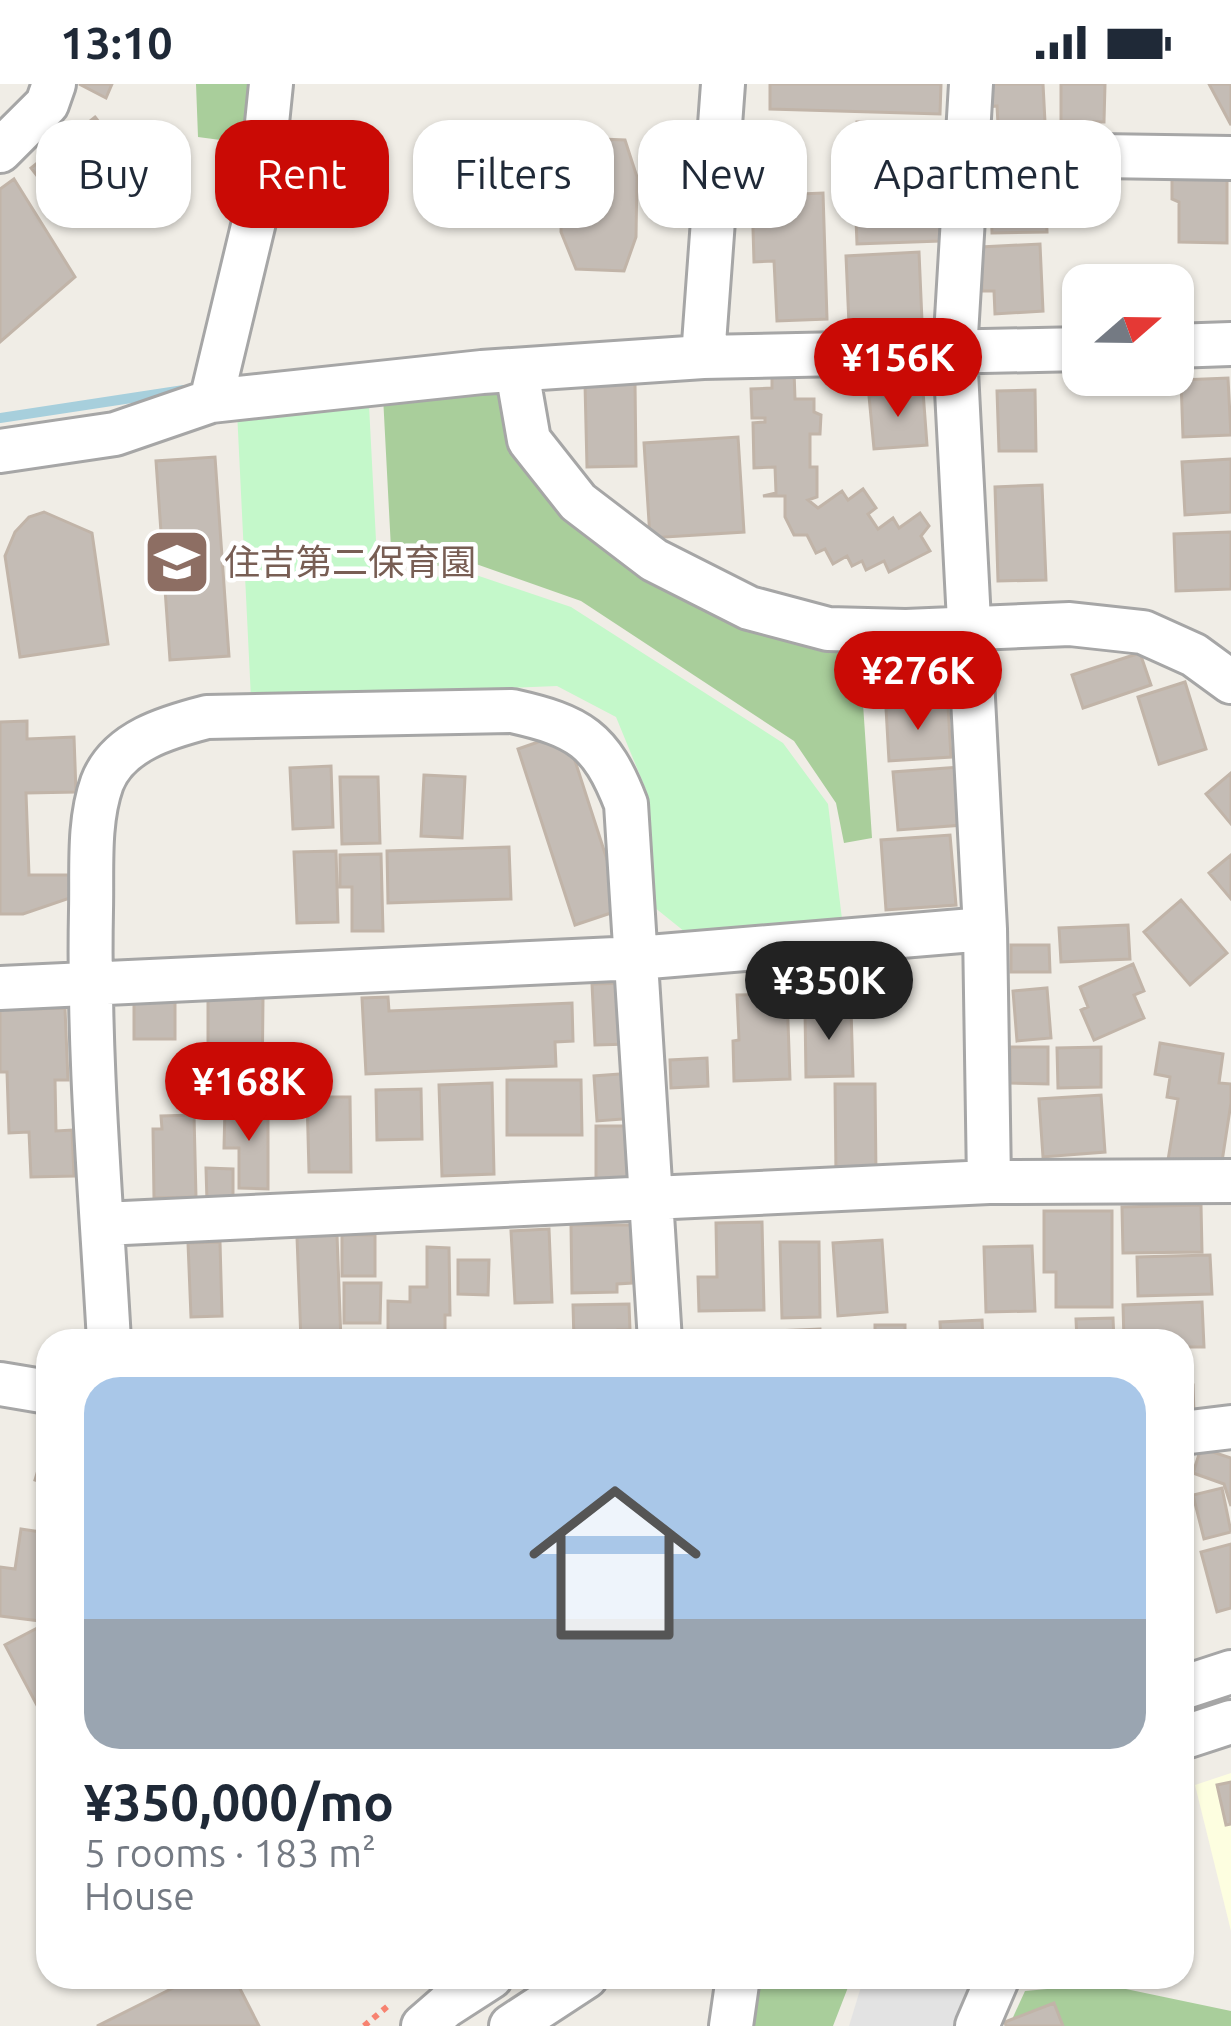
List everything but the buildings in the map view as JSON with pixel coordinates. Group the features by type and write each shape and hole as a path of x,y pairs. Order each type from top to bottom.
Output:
{"street":[{"path":"0,151 47,104 53,84"},
{"path":"211,401 259,201 271,84"},
{"path":"703,358 723,84"},
{"path":"969,120 971,84"},
{"path":"1121,156 1231,158"},
{"path":"963,228 955,352 985,929 988,1182"},
{"path":"1194,345 1231,344"},
{"path":"0,451 116,434 211,401 517,371 703,358 1062,349"},
{"path":"517,371 529,440 578,502 654,560 749,608 828,629 906,631 1070,624 1142,632 1194,655 1231,682"},
{"path":"108,1329 89,983 93,833 103,780 126,752 161,728 207,717 512,711 550,719 584,737 610,764 626,804 659,1329"},
{"path":"0,988 637,958 985,929"},
{"path":"103,1224 988,1182 1231,1181"},
{"path":"0,1384 36,1390"},
{"path":"1194,1431 1231,1427"},
{"path":"1194,1734 1231,1722"},
{"path":"423,2026 472,1989"},
{"path":"511,2026 568,1989"},
{"path":"731,2026 736,1989"},
{"path":"977,2026 993,1989"}],"shaded area":[{"path":"1231,1773 1231,1931 1195,1785"},
{"path":"860,1989 971,1989 954,2026 849,2026"}],"green space":[{"path":"196,84 293,84 290,120 215,120 215,139 198,137"},
{"path":"501,387 543,487 859,644 872,838 844,843 836,803 794,741 581,601 476,564 392,568 383,396"},
{"path":"369,405 378,579 476,575 571,607 783,743 828,804 842,919 690,936 654,907 646,790 616,717 557,686 251,699 237,411"},
{"path":"760,1989 847,1989 833,2026 753,2026"},
{"path":"1126,1989 1231,2011 1231,2026 1009,2026 1025,1991"}],"waterway":[{"path":"0,418 184,390"}],"place":[{"name":"住吉第二保育園","path":"177,562"}]}
